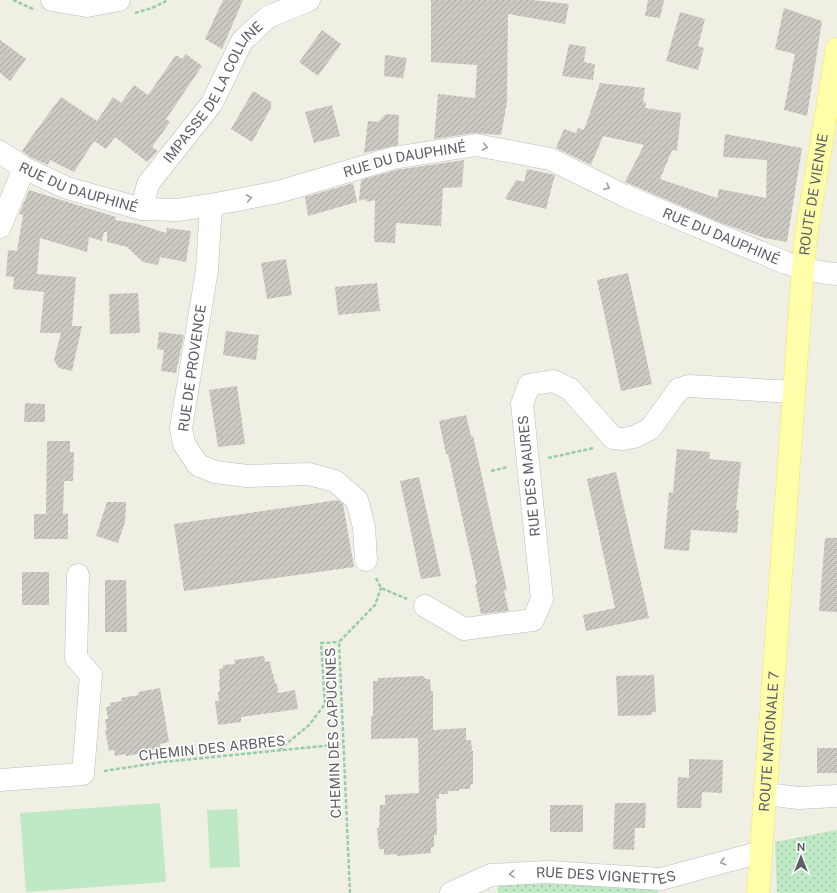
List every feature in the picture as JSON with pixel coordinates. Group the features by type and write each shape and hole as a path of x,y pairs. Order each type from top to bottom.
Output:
{"main road":[{"name":"ROUTE DE VIENNE","path":"794,392 806,236 837,49"},
{"name":"ROUTE NATIONALE 7","path":"758,893 794,392"}],"street":[{"path":"52,0 87,6 119,0"},
{"name":"IMPASSE DE LA COLLINE","path":"142,209 148,184 212,103 242,41 268,17 309,0"},
{"name":"RUE DU DAUPHINÉ","path":"0,152 24,168 66,188 142,209 177,210 278,192 394,158 476,145 550,159 623,195 786,264 823,274 837,274"},
{"path":"0,227 24,168"},
{"name":"RUE DE PROVENCE","path":"211,205 207,270 181,428 184,444 198,465 215,472 247,476 309,474 335,481 356,500 364,527 366,560"},
{"name":"RUE DES MAURES","path":"425,606 464,630 533,620 542,599 522,404 529,385 553,381 570,389 613,438"},
{"path":"613,438 623,439 634,437 650,429 679,389 689,386 794,392"},
{"path":"0,780 83,774 91,675 76,658 78,575"},
{"path":"765,794 799,798 837,796"},
{"name":"RUE DES VIGNETTES","path":"451,893 492,875 548,872 661,879 761,852"}],"path":[{"path":"491,471 600,446 613,438"},
{"path":"366,560 381,588 425,606"},
{"name":"CHEMIN DES CAPUCINES","path":"350,893 338,642 376,606 381,588"},
{"path":"278,751 309,725 325,704 320,643 338,642"},
{"name":"CHEMIN DES ARBRES","path":"83,774 163,762 343,744"}],"green space":[{"path":"160,803 166,882 26,892 20,813"},
{"path":"237,809 240,867 210,868 207,810"},
{"path":"837,830 837,893 777,893 775,842"},
{"path":"552,877 657,888 658,893 498,893 498,881"}],"building":[{"path":"223,0 243,0 222,49 205,39"},
{"path":"431,0 532,0 569,4 565,24 508,14 507,102 501,135 474,133 434,139 438,94 475,98 477,65 431,62"},
{"path":"648,0 664,0 660,18 645,16"},
{"path":"784,8 822,21 807,116 784,110 795,54 775,49"},
{"path":"680,12 705,19 698,46 704,48 698,70 666,61"},
{"path":"322,30 341,44 318,76 299,62"},
{"path":"0,40 26,59 10,81 0,73"},
{"path":"569,44 586,47 584,62 595,64 593,80 562,76"},
{"path":"186,54 202,66 166,119 170,122 152,147 158,151 147,162 115,137 106,149 94,141 74,172 50,160 48,165 30,157 22,151 61,97 97,121 113,97 121,103 134,85 148,95 176,55 182,59"},
{"path":"385,55 407,58 403,78 384,76"},
{"path":"600,83 645,88 643,102 646,103 645,108 681,113 677,151 672,150 660,179 717,198 719,189 766,198 767,160 723,157 725,134 802,148 787,242 765,238 721,223 625,182 644,145 603,136 591,165 556,148 564,129 576,133 578,128 584,130"},
{"path":"253,91 271,102 271,108 252,142 231,129"},
{"path":"332,105 340,136 314,143 305,112"},
{"path":"386,114 399,115 398,145 364,153 368,121 378,122"},
{"path":"464,160 462,187 443,188 441,226 396,223 395,243 374,242 375,200 367,202 366,199 359,201 361,180 396,170"},
{"path":"527,169 555,175 546,209 505,199 516,180 524,182"},
{"path":"353,183 357,202 308,216 305,197"},
{"path":"29,190 116,217 115,220 138,224 166,233 167,228 191,231 186,262 160,257 158,265 143,262 127,247 107,242 107,232 104,232 102,241 89,237 87,252 40,238 37,274 76,277 72,326 82,326 72,371 59,368 54,360 61,333 40,333 44,292 13,289 14,277 6,276 8,250 17,251 23,215 19,214"},
{"path":"286,259 292,295 267,299 261,263"},
{"path":"628,273 652,384 621,391 597,280"},
{"path":"377,283 380,311 338,315 335,287"},
{"path":"138,293 140,333 110,334 109,294"},
{"path":"226,331 259,335 256,360 223,355"},
{"path":"159,332 184,335 176,373 161,371 164,350 157,349"},
{"path":"237,386 245,444 218,447 209,390"},
{"path":"25,403 45,404 45,422 24,422"},
{"path":"466,415 471,436 473,436 507,590 504,591 509,611 481,614 475,585 477,584 448,454 446,454 439,421"},
{"path":"47,441 70,441 70,452 74,452 73,481 64,481 63,514 68,514 68,539 34,539 34,514 46,514"},
{"path":"677,449 710,452 709,459 741,462 736,510 739,510 737,533 691,530 689,551 664,549 669,492 673,493"},
{"path":"616,472 649,618 586,631 583,615 615,608 587,479"},
{"path":"419,477 441,576 421,579 400,481"},
{"path":"338,500 343,504 354,567 184,591 174,524"},
{"path":"107,502 126,502 125,522 118,543 96,536"},
{"path":"825,538 837,538 837,612 819,611"},
{"path":"22,572 49,572 49,605 22,605"},
{"path":"105,580 126,580 127,632 105,632"},
{"path":"264,656 265,662 270,661 275,684 277,683 278,693 295,690 298,709 241,717 241,722 218,725 215,701 219,701 219,669 223,668 223,665 235,664 234,660"},
{"path":"654,675 656,712 652,712 652,715 618,716 616,676"},
{"path":"424,676 425,679 430,679 431,691 433,691 433,730 466,728 466,740 471,740 473,751 473,784 471,784 470,789 459,789 459,791 448,791 448,794 439,794 439,799 436,799 437,835 434,835 434,847 431,847 431,853 397,856 397,854 384,855 384,849 379,849 377,828 379,828 380,805 385,805 385,795 419,793 418,738 371,739 371,716 373,716 373,681 378,681 378,678"},
{"path":"160,688 169,742 160,744 161,749 150,750 150,752 126,756 126,754 115,756 114,750 109,751 105,730 107,730 105,719 108,719 106,707 111,706 110,703 122,701 121,698 139,695 138,692"},
{"path":"817,748 837,748 837,773 817,773"},
{"path":"689,759 723,760 722,793 702,792 701,808 677,808 678,777 689,778"},
{"path":"615,803 646,803 645,828 635,828 634,850 613,849"},
{"path":"550,805 583,805 583,832 550,832"}]}
